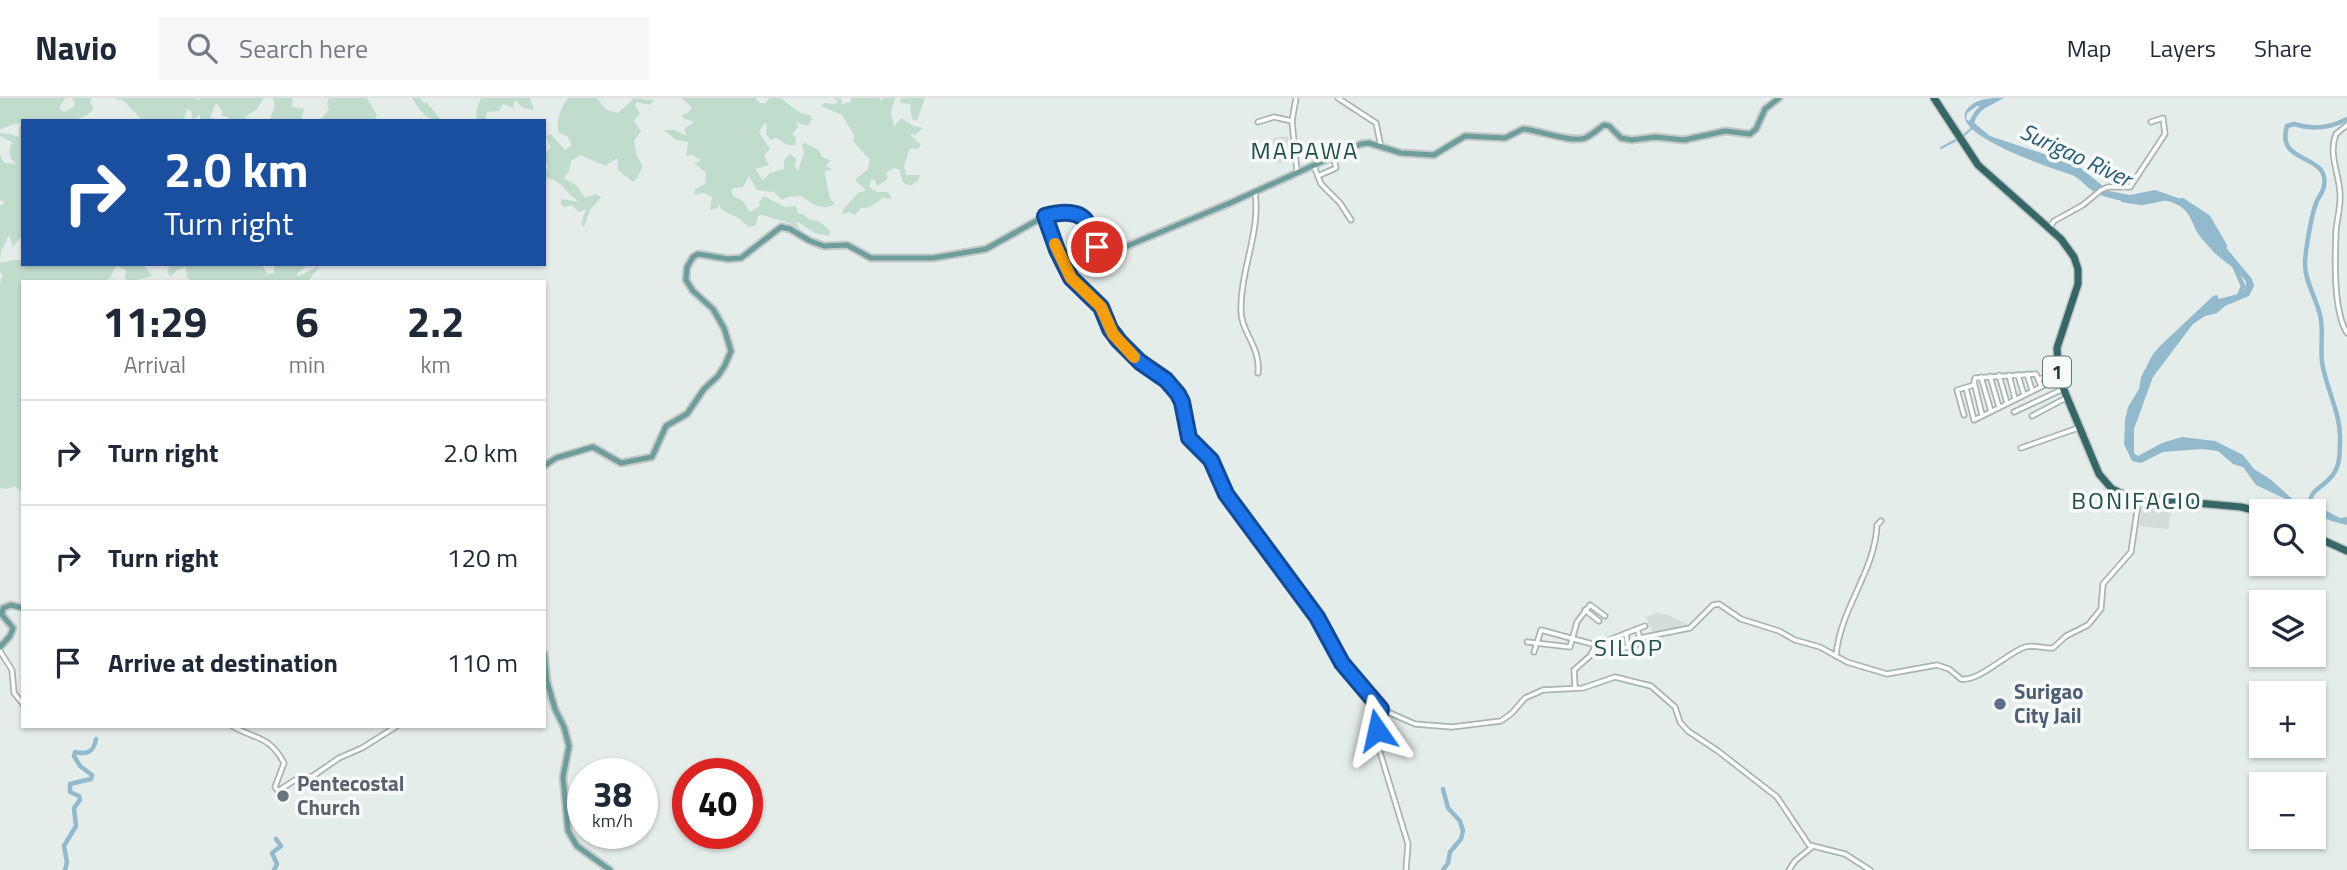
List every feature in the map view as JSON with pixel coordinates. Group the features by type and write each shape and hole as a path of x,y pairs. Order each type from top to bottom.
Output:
{"highway":[{"name":"1","path":"1934,98 1987,175 2071,251 2078,271 2076,294 2057,348 2055,377 2063,389 2095,467 2105,483 2120,494 2139,498 2249,509"},
{"path":"2326,541 2347,551"}],"main road":[{"path":"546,465 555,459 593,447 621,463 650,459 656,453 666,426 687,414 704,389 720,374 730,355 729,343 717,314 693,291 686,280 687,267 695,255 741,258 775,230 784,227 824,246 847,245 868,257 939,258 989,248 1045,216 1065,213 1081,216 1087,222 1095,245 1112,252 1361,144 1401,153 1434,155 1465,136 1505,138 1526,129 1577,139 1585,138 1604,125 1612,128 1621,138 1632,140 1655,137 1684,140 1725,131 1750,134 1756,129 1765,108 1779,98"},
{"path":"0,649 13,629 13,625 2,615 3,608 11,605 21,608"},
{"path":"546,672 555,709 569,746 564,777 568,831 576,846 610,870"}],"street":[{"path":"1296,98 1292,121 1297,172"},
{"path":"1338,98 1376,123 1381,147"},
{"path":"1258,122 1274,117 1292,121"},
{"path":"2049,229 2054,221 2083,205 2101,190 2108,187 2127,188 2131,185 2165,134 2163,118 2151,122"},
{"path":"2347,125 2336,134 2333,152 2340,193 2336,230 2338,290 2341,321 2347,333"},
{"path":"1318,176 1336,168 1333,155"},
{"path":"1313,164 1323,187 1340,203 1350,220"},
{"path":"1255,192 1257,213 1251,255 1241,287 1240,314 1258,357 1258,373"},
{"path":"1045,216 1071,278 1101,307 1110,329 1119,341 1140,362 1166,380 1178,394 1189,438 1211,460 1226,494 1317,617 1342,663 1381,709 1415,724 1455,727 1501,721 1535,692 1585,688 1615,677 1654,688 1675,707 1680,722 1692,734 1777,797 1812,847 1845,854 1870,870"},
{"path":"2018,374 2024,395"},
{"path":"2027,374 2032,390"},
{"path":"1983,416 1974,379 2036,374 2041,386"},
{"path":"1999,375 2007,403"},
{"path":"2009,375 2015,399"},
{"path":"1990,376 1999,407"},
{"path":"1981,377 1991,411"},
{"path":"2038,379 2055,377"},
{"path":"1966,388 1973,419 2055,377"},
{"path":"1964,415 1957,390 1974,385"},
{"path":"2014,412 2063,389"},
{"path":"2032,416 2066,398"},
{"path":"2021,448 2078,428"},
{"path":"1640,638 1690,628 1713,606 1719,604 1738,618 1779,631 1795,640 1820,647 1836,657 1887,674 1906,668 1941,665 1961,679 1968,680 2026,647 2053,648 2066,636 2088,625 2101,609 2103,584 2131,552 2139,498"},
{"path":"1836,657 1838,636 1851,601 1865,576 1876,543 1877,525 1881,521"},
{"path":"1527,642 1571,647 1577,622 1591,605 1605,616"},
{"path":"1586,610 1599,621"},
{"path":"1594,617 1599,611"},
{"path":"1575,687 1573,674 1596,645 1645,626"},
{"path":"1604,654 1639,644 1637,629"},
{"path":"1534,652 1541,630 1596,645"},
{"path":"1553,645 1556,633"},
{"path":"1626,633 1628,647"},
{"path":"1607,640 1611,652"},
{"path":"0,649 12,670 14,693 21,702"},
{"path":"1381,709 1377,730 1379,745 1409,844 1406,870"},
{"path":"237,728 267,741 274,747 284,763 275,787 279,791 295,780 313,776 339,758 364,747 394,728"},
{"path":"1789,870 1795,861 1812,847"}],"shaded area":[{"path":"1288,136 1288,163 1273,163 1273,138"},
{"path":"2143,503 2172,507 2168,529 2139,526"},
{"path":"1656,613 1666,614 1689,627 1654,635 1646,617"}],"green space":[{"path":"0,98 65,98 59,108 64,112 74,107 72,98 92,98 90,102 94,109 77,119 21,119 21,123 0,130"},
{"path":"114,98 264,98 246,119 228,119 221,115 222,110 216,103 210,117 214,119 200,119 200,114 194,119 191,111 187,109 182,119 141,119 124,101"},
{"path":"273,98 293,98 292,107 304,109 302,119 270,119 275,106"},
{"path":"329,98 367,98 377,115 375,119 320,119 329,110"},
{"path":"412,98 420,98 426,102 440,119 432,119 421,111"},
{"path":"481,98 530,98 534,110 523,108 515,100 513,108 503,104 499,111 487,112 486,119 477,119 476,112"},
{"path":"568,98 597,98 605,109 618,113 634,98 655,100 649,105 637,102 635,105 640,113 634,121 641,131 634,141 637,156 643,166 635,181 618,170 617,158 605,166 580,155 571,161 564,178 577,186 585,198 596,194 601,197 590,210 584,227 581,224 586,209 579,212 572,205 561,205 561,199 579,202 561,185 546,177 546,152 551,148 546,136 551,134 565,150 572,145 567,136 558,132 563,106"},
{"path":"681,98 755,98 760,103 766,103 769,98 781,98 800,113 810,115 812,119 808,125 795,121 798,127 792,134 796,138 795,145 787,145 776,138 771,140 766,134 767,123 764,124 759,132 770,149 764,156 769,165 755,169 763,180 770,173 784,169 784,160 790,154 796,159 795,167 798,171 804,153 802,144 805,143 819,150 822,157 831,160 826,166 832,169 825,171 825,174 830,198 835,204 821,207 801,196 782,200 774,192 757,190 749,176 743,187 733,188 731,191 733,196 743,201 750,212 760,206 759,202 764,196 785,207 796,206 798,213 810,220 819,221 830,231 829,236 815,233 798,222 796,223 801,230 789,223 762,215 758,216 756,225 749,227 722,210 718,203 718,208 710,210 712,197 704,193 694,195 695,189 705,184 706,173 694,163 701,160 692,155 686,156 688,142 676,140 664,130 675,130 687,136 684,129 694,122 682,115 688,113 692,107"},
{"path":"834,98 841,98 842,104 851,102 851,98 879,98 882,101 883,98 895,98 891,112 894,127 901,118 923,128 915,135 910,134 921,145 918,149 910,148 904,165 906,175 920,175 918,180 907,185 902,181 900,170 895,168 887,172 887,180 877,186 875,180 871,179 869,187 878,192 888,192 892,199 883,198 870,207 861,208 855,215 849,212 843,214 842,211 858,193 866,190 856,179 868,169 870,158 853,141 854,135 842,115 821,106 825,103 835,104 838,101"},
{"path":"901,98 925,98 917,121 912,119 910,104 900,103"},
{"path":"21,125 21,237 13,247 9,235 1,252 0,262 0,206 5,202 0,200 0,154 4,163 16,164 9,154 12,142 0,136 0,133 19,137"},
{"path":"21,260 21,266 116,266 107,280 21,280 21,492 15,486 0,488 0,284 3,274 0,273 0,263"},
{"path":"116,266 144,266 152,276 127,280 126,270"},
{"path":"170,266 262,266 268,274 274,273 274,266 306,266 297,277 317,267 318,269 309,280 190,280 186,267 177,270 171,277 167,272"}],"water":[{"path":"1990,98 2004,98 1987,107 1977,106 1967,113 1966,119 1965,117 1969,107"},
{"path":"1972,117 1972,121 1990,136 2077,165 2109,191 2130,195 2155,190 2181,199 2209,220 2219,239 2252,279 2254,286 2249,296 2193,324 2153,377 2134,429 2134,453 2138,456 2162,443 2182,437 2215,441 2243,455 2254,469 2292,499 2285,499 2256,485 2243,467 2233,464 2218,451 2202,449 2163,452 2141,463 2132,461 2124,444 2125,420 2128,407 2139,389 2141,377 2153,354 2213,296 2217,295 2219,299 2238,294 2245,289 2246,282 2215,254 2196,231 2188,214 2176,204 2162,200 2125,201 2102,196 2075,176 2025,158 1985,138 1971,128 1966,119 1969,121"},
{"path":"2326,511 2340,518 2347,517 2347,525 2326,519"}],"waterway":[{"name":"Surigao River","path":"1972,124 1977,112 1996,98"},
{"path":"2311,499 2335,472 2340,449 2338,420 2322,362 2321,321 2305,264 2311,222 2323,188 2324,175 2319,168 2295,154 2285,139 2287,126 2294,124 2321,127 2347,119"},
{"path":"1963,136 1972,128"},
{"path":"1941,148 1958,139"},
{"name":"Surigao River","path":"2123,200 2142,203 2166,198"},
{"name":"Surigao River","path":"2182,200 2208,217 2225,246"},
{"name":"Surigao River","path":"2233,263 2243,286 2239,296"},
{"path":"65,870 67,862 64,846 76,826 74,808 80,800 79,796 70,792 70,784 91,779 92,775 80,766 74,756 75,752 89,751 94,747 96,739"},
{"path":"1443,789 1448,808 1460,821 1463,831 1443,870"},
{"path":"274,870 277,864 272,853 281,846 276,839"}],"slow traffic":[{"path":"1055,244 1071,278 1101,307 1113,334 1134,357"}],"place":[{"name":"Surigao City Jail","path":"2000,704"},
{"name":"Pentecostal Church","path":"283,796"}],"district":[{"name":"MAPAWA","path":"1305,151"},
{"name":"BONIFACIO","path":"2137,501"},
{"name":"SILOP","path":"1629,648"}],"route":[{"path":"1097,247 1087,222 1081,216 1065,213 1045,216 1071,278 1101,307 1113,334 1140,362 1174,388 1183,405 1185,429 1189,438 1211,460 1226,494 1254,534 1282,566 1317,617 1342,663 1381,709 1377,730"}]}
